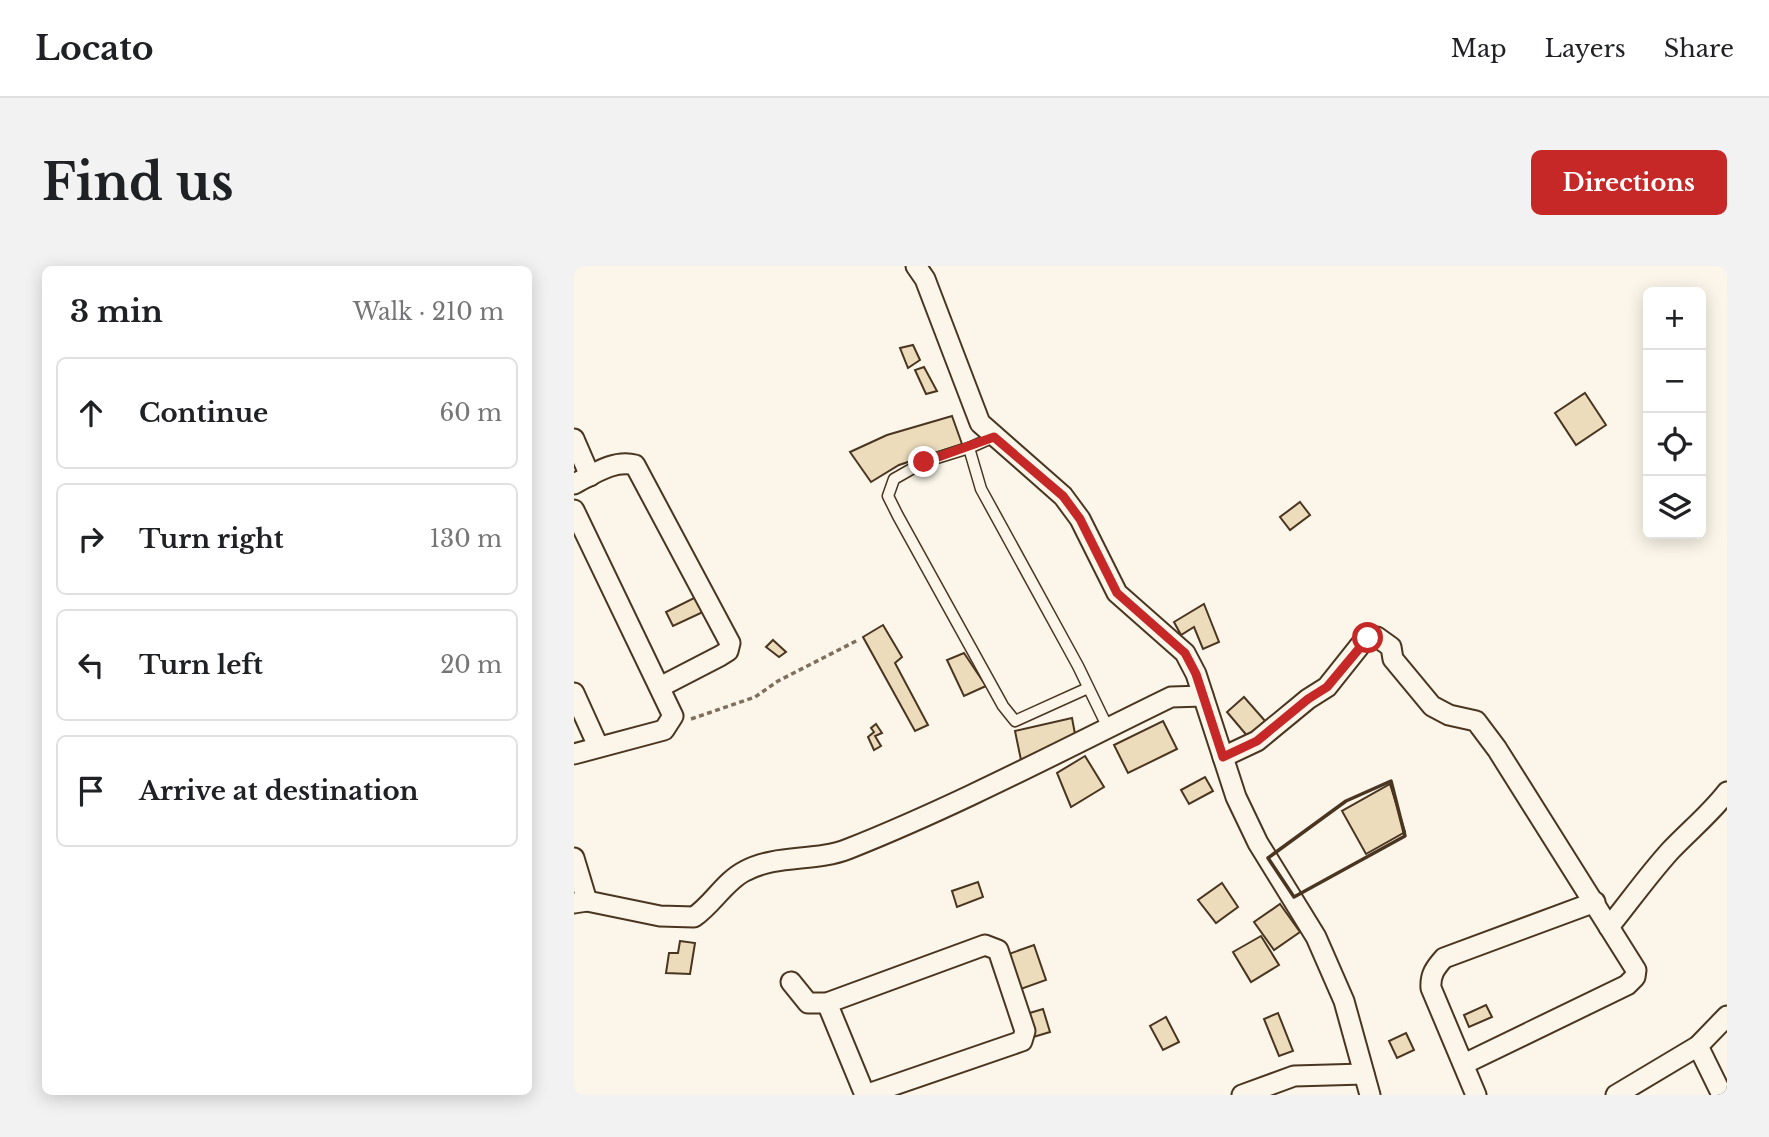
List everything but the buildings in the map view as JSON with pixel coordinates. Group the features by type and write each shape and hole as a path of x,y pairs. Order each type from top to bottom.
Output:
{"street":[{"path":"916,266 925,279 980,423 1063,496 1080,519 1117,593 1185,653 1203,695 1236,797 1258,843 1316,937 1344,1001 1370,1095"},
{"path":"574,439 582,480 611,466 626,462 635,465 730,643 728,651 660,687"},
{"path":"574,510 673,716 669,727 574,754"},
{"path":"1223,757 1257,741 1308,699 1327,687 1362,643 1377,637 1391,648 1393,659 1432,706 1449,715 1476,722 1497,748 1636,970 1635,977 1628,985 1464,1064"},
{"path":"574,693 598,746"},
{"path":"574,858 581,902 660,916 694,917 743,872 764,863 825,856 846,850 968,798 1171,697 1203,695"},
{"path":"1609,927 1668,853 1690,830 1709,817 1727,792"},
{"path":"1476,1095 1431,988 1430,979 1436,967 1444,958 1595,902"},
{"path":"791,982 808,1003 827,1003 985,944 998,950 1025,1031 1022,1041 865,1095 827,1003"},
{"path":"1616,1095 1698,1046 1727,1016"},
{"path":"1698,1046 1722,1095"},
{"path":"1242,1095 1294,1076 1364,1074"}],"lane":[{"path":"994,437 970,448 924,462 894,479 888,496 1003,706 1015,721 1088,688"},
{"path":"970,448 981,489 1108,728"}],"path":[{"path":"669,727 755,697 778,681 858,640"}],"wall":[{"path":"1391,781 1405,836 1294,897 1268,858 1346,801 1391,781"}],"route":[{"path":"924,462 970,448 994,437 1048,481 1080,519 1117,593 1185,653 1196,674 1223,757 1257,741 1308,699 1327,687 1368,638"}]}
